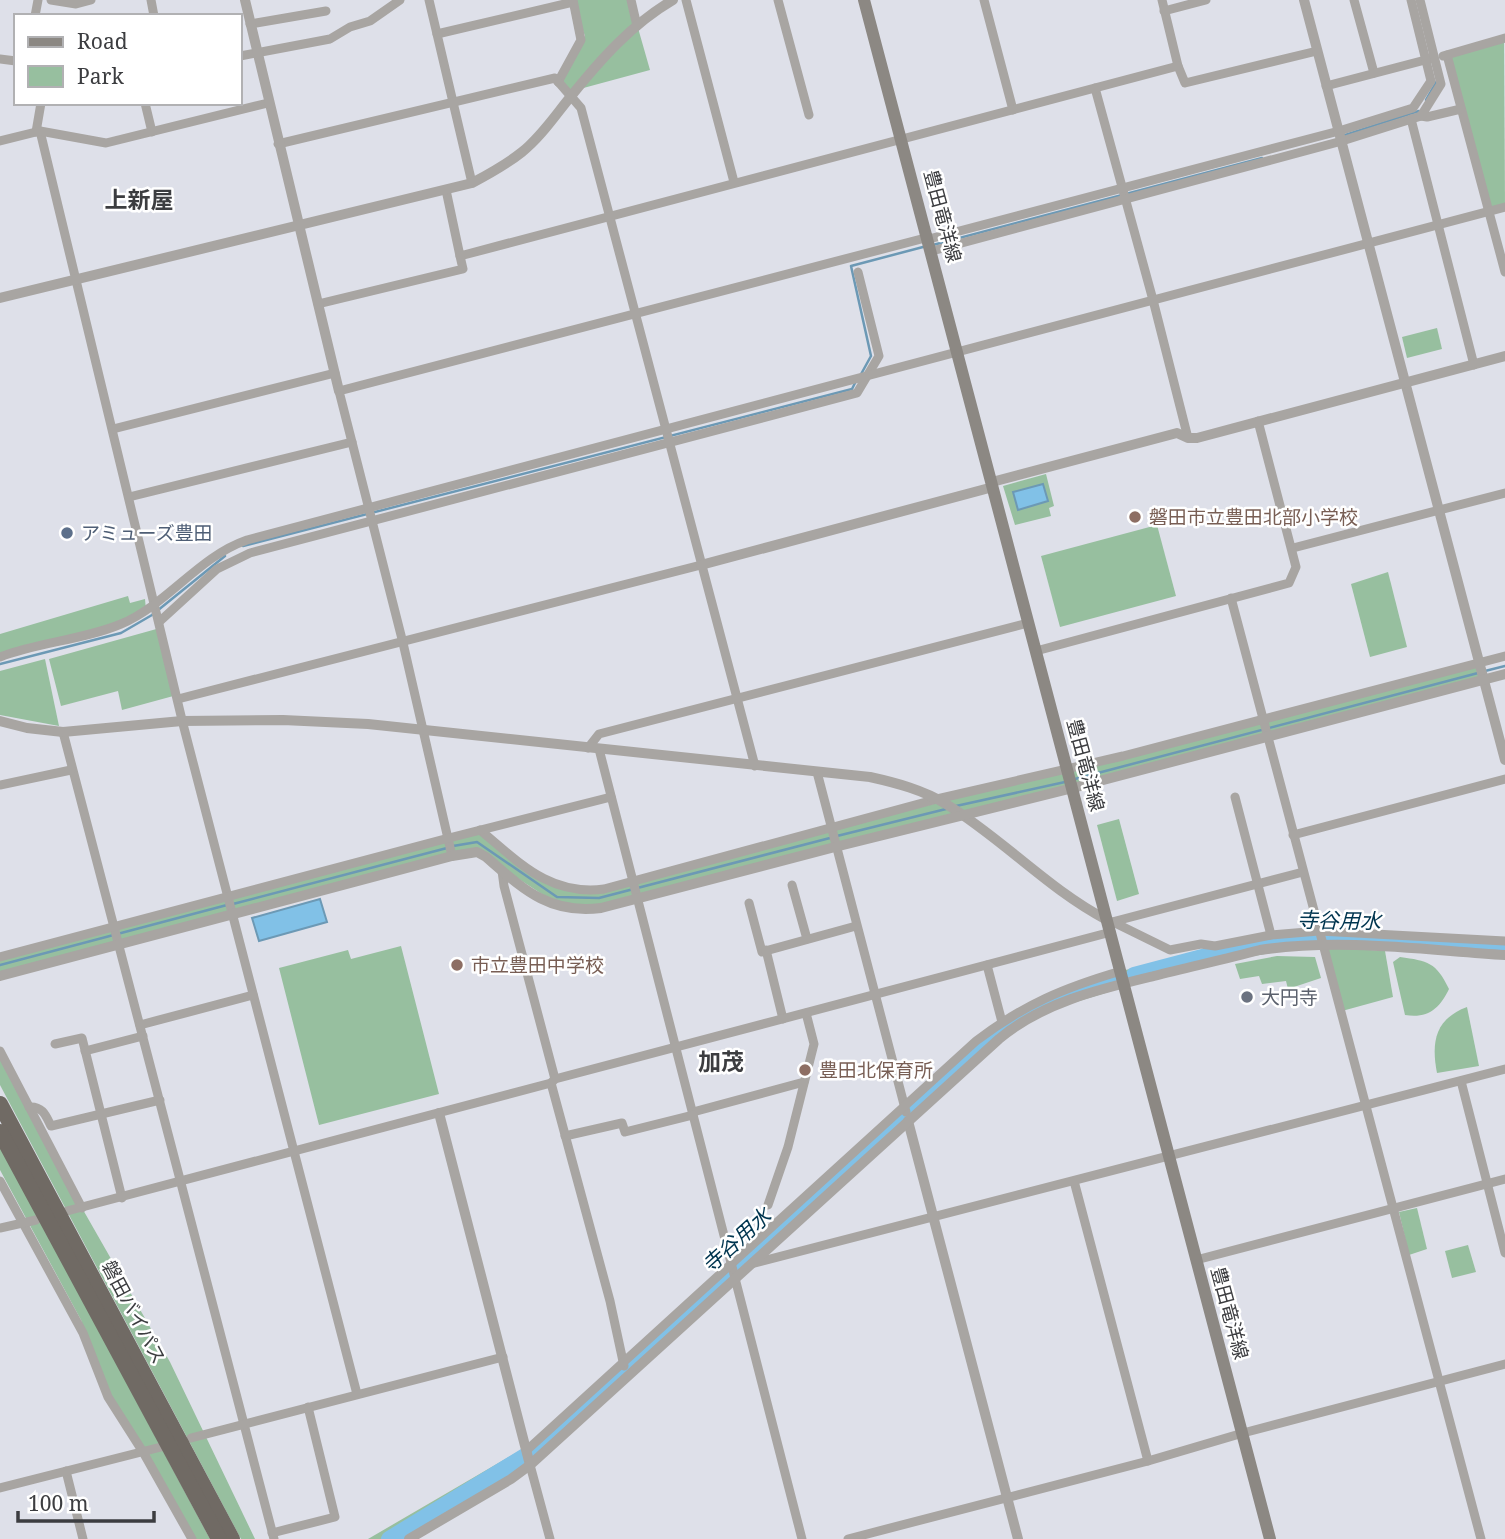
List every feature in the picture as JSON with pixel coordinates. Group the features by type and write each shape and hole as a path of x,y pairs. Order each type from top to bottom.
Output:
{"highway":[{"name":"磐田バイパス","path":"0,1104 232,1539"},
{"name":"磐田バイパス","path":"0,1132 219,1539"}],"main road":[{"name":"豊田竜洋線","path":"864,0 1110,924 1270,1539"}],"street":[{"path":"51,0 76,4 91,0"},
{"path":"245,0 367,507 403,643 452,856"},
{"path":"242,56 330,39 349,27 370,21 400,0"},
{"path":"429,0 472,183"},
{"path":"631,0 637,26"},
{"path":"0,298 472,183 523,151 546,128 613,46 673,0"},
{"path":"686,0 734,182"},
{"path":"778,0 809,116"},
{"path":"984,0 1013,110"},
{"path":"1162,0 1178,66 1185,83 1191,84 1317,51"},
{"path":"1164,11 1206,0"},
{"path":"1304,0 1505,760"},
{"path":"1354,0 1374,73"},
{"path":"1411,0 1441,84 1421,116"},
{"path":"1340,136 1413,108 1431,80 1420,0"},
{"path":"437,34 573,1 581,40 558,82"},
{"path":"250,24 326,11"},
{"path":"1326,86 1505,38"},
{"path":"1447,55 1505,272"},
{"path":"460,256 1178,66"},
{"path":"278,144 555,78 581,108 755,766"},
{"path":"1095,88 1188,438"},
{"path":"0,141 38,132 106,143 268,103"},
{"path":"41,105 38,132 113,429 182,721 357,1394"},
{"path":"145,105 152,132"},
{"path":"339,391 636,313 930,243 1340,136 1461,109"},
{"path":"1410,119 1474,365"},
{"path":"318,304 463,269 446,190"},
{"path":"0,657 121,624 155,605 207,561 232,545 1505,207"},
{"path":"159,622 217,569 250,553 857,393 879,356 858,272"},
{"path":"178,699 701,565 1177,433 1188,438 1197,438 1505,356"},
{"path":"113,429 335,373"},
{"path":"1036,651 1289,583 1296,567 1293,548 1258,421"},
{"path":"129,497 352,442"},
{"path":"1293,548 1505,492"},
{"path":"1231,598 1480,1539"},
{"path":"802,1539 611,797 593,749 599,734 1028,623"},
{"path":"0,976 452,856 477,852 533,895 565,909 582,911 964,816 1070,779 1262,720 1505,656"},
{"path":"480,830 536,874 556,886 590,891 937,799 1070,779 1267,737 1505,674"},
{"path":"0,721 27,728 63,732 182,721 283,720 368,724 889,781 937,799 964,816 1062,893 1110,924 1170,950 1201,944 1215,946 1270,935 1505,955"},
{"path":"63,732 273,1536 335,1517 308,1407"},
{"path":"0,785 71,770"},
{"path":"817,772 1018,1539"},
{"path":"1293,835 1505,779"},
{"path":"0,957 611,797"},
{"path":"1235,797 1270,935"},
{"path":"507,852 499,868 625,1369"},
{"path":"67,1211 987,965 1110,924 1303,872"},
{"path":"793,885 807,939"},
{"path":"749,903 762,952 856,926"},
{"path":"625,1369 698,1314 906,1114 976,1041 1002,1022 1050,995 1123,977 1320,938 1505,941"},
{"path":"766,950 783,1019"},
{"path":"987,965 1002,1022"},
{"path":"409,1539 511,1479 528,1456 625,1369 732,1264 906,1114 1011,1029 1057,1004 1123,977"},
{"path":"140,1025 253,995"},
{"path":"768,1205 788,1147 814,1044 806,1013"},
{"path":"85,1051 143,1036"},
{"path":"55,1044 82,1038 121,1198"},
{"path":"0,1051 82,1208"},
{"path":"749,1264 1505,1069"},
{"path":"1461,1081 1505,1253"},
{"path":"565,1136 622,1123 625,1132 804,1082"},
{"path":"30,1107 44,1111 51,1126 160,1100"},
{"path":"439,1113 550,1539"},
{"path":"1196,1259 1505,1179"},
{"path":"0,1181 83,1333 108,1397 143,1452 192,1539"},
{"path":"1074,1181 1148,1461"},
{"path":"0,1228 36,1220"},
{"path":"191,1438 503,1357"},
{"path":"848,1539 1505,1364"},
{"path":"0,1488 161,1447"},
{"path":"66,1471 83,1539"}],"green space":[{"path":"630,0 650,70 576,90 570,97 558,82 585,36 573,2"},
{"path":"1504,38 1505,207 1492,210 1447,55"},
{"path":"1437,328 1442,349 1407,358 1402,337"},
{"path":"1046,474 1054,506 1049,508 1051,516 1015,525 1003,486"},
{"path":"1157,525 1176,596 1060,627 1041,556"},
{"path":"1388,572 1407,647 1370,657 1351,584"},
{"path":"128,596 130,603 145,599 146,610 118,625 0,657 0,634"},
{"path":"160,628 177,695 122,710 118,691 61,706 49,659"},
{"path":"45,659 59,726 0,715 0,671"},
{"path":"1479,663 1484,680 610,906 565,909 477,852 0,976 0,958 480,830 543,878 574,890 604,889"},
{"path":"1119,819 1139,894 1117,901 1097,825"},
{"path":"1305,934 1505,942 1505,955 1321,944 1187,968 1040,1013 993,1044 530,1465 409,1539 368,1539 526,1447 991,1030 1040,1000 1121,971 1265,938"},
{"path":"401,946 439,1094 319,1125 279,968 348,950 351,959"},
{"path":"1326,947 1385,951 1393,997 1342,1011"},
{"path":"1277,956 1315,957 1321,978 1288,989 1286,981 1262,984 1259,976 1240,979 1235,964"},
{"path":"1400,957 1430,964 1440,973 1449,989 1442,1002 1427,1014 1405,1015 1393,962"},
{"path":"1467,1007 1479,1066 1437,1073 1435,1042 1438,1033 1448,1018"},
{"path":"0,1051 82,1208 170,1362 255,1539 241,1539 0,1085"},
{"path":"0,1145 210,1539 188,1539 108,1397 81,1320 0,1170"},
{"path":"1417,1208 1427,1249 1409,1255 1399,1212"},
{"path":"1468,1245 1476,1272 1452,1278 1445,1251"}],"water":[{"path":"1043,484 1048,501 1018,510 1013,492"},
{"path":"320,899 327,922 259,941 252,918"}],"waterway":[{"path":"1426,100 1437,81"},
{"path":"1342,136 1419,111"},
{"path":"933,245 1262,158"},
{"path":"860,376 871,356 851,266 923,247"},
{"path":"243,546 852,389 856,381"},
{"path":"0,664 121,633 152,615 225,556"},
{"path":"1485,671 1505,666"},
{"path":"1075,779 1478,673"},
{"path":"956,806 1065,782"},
{"path":"837,836 946,809"},
{"path":"453,846 477,842 557,897 599,898 830,838"},
{"path":"233,904 447,848"},
{"path":"0,965 227,905"},
{"name":"寺谷用水","path":"1134,975 1240,947 1299,937 1505,946"},
{"name":"寺谷用水","path":"389,1539 533,1451 1003,1027 1057,1000 1114,980"}],"place":[{"name":"磐田市立豊田北部小学校","path":"1135,517"},
{"name":"アミューズ豊田","path":"67,533"},
{"name":"市立豊田中学校","path":"457,965"},
{"name":"大円寺","path":"1247,997"},
{"name":"豊田北保育所","path":"805,1070"}],"district":[{"name":"上新屋","path":"139,199"},
{"name":"加茂","path":"721,1061"}]}
